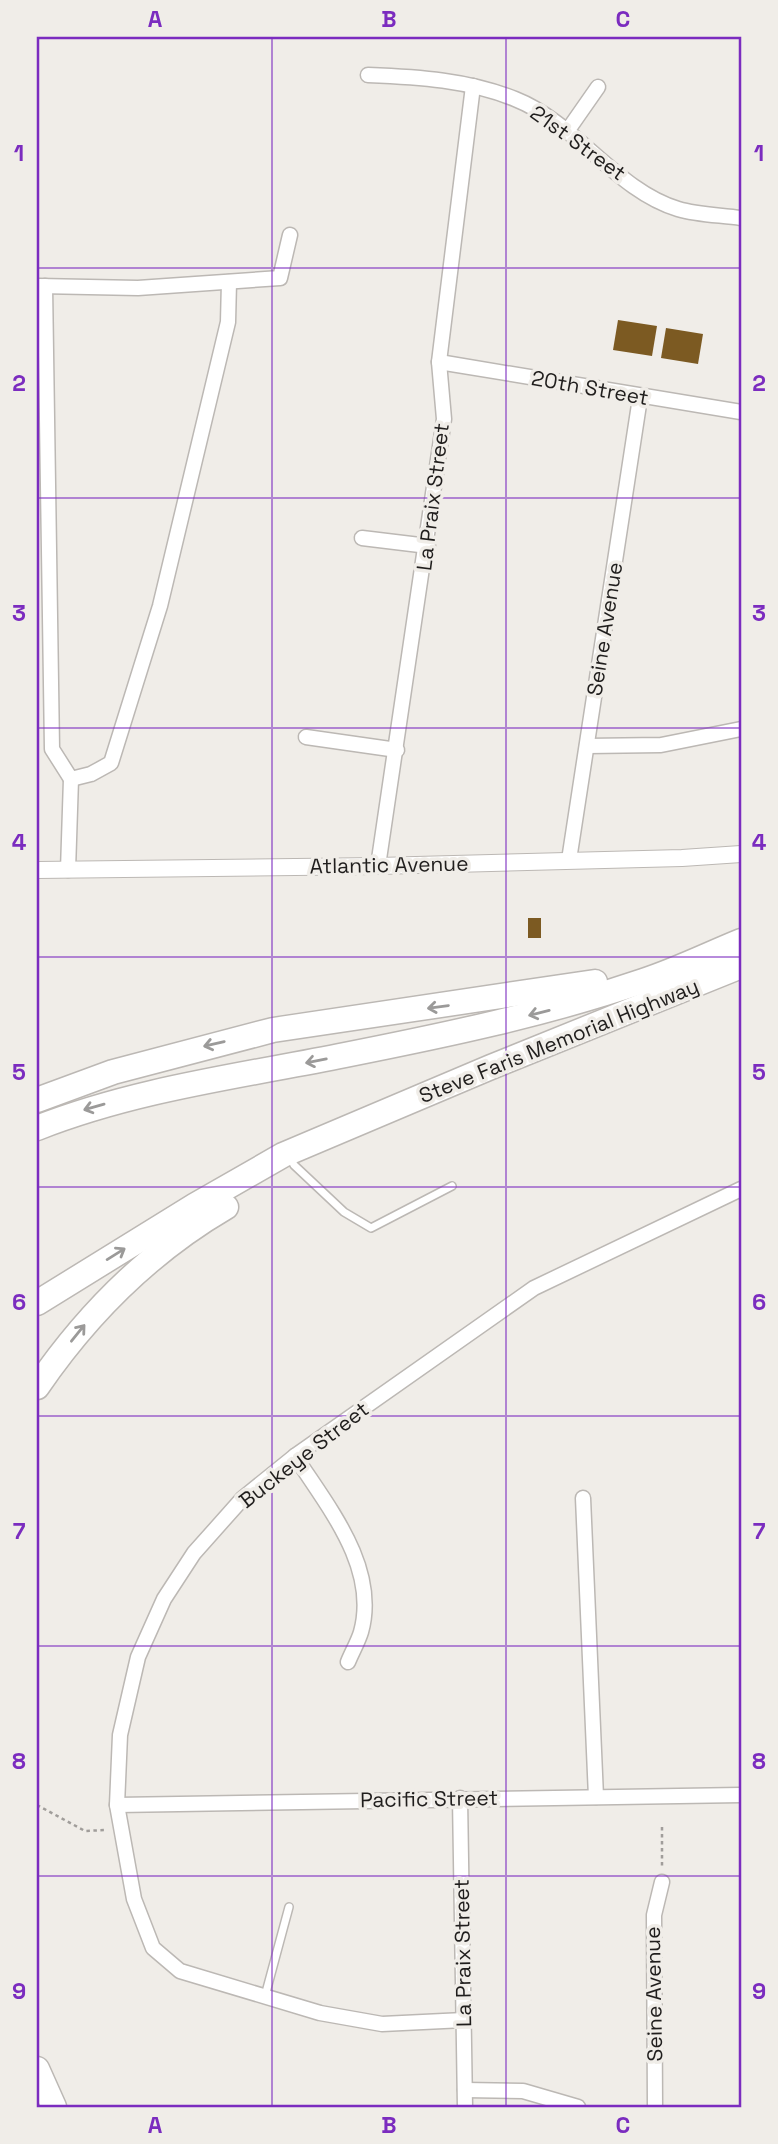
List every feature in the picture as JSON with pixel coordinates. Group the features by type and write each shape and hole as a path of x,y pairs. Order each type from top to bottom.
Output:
{"highway":[{"path":"37,1100 113,1072 260,1033 597,981 644,970 741,934"},
{"path":"37,1128 88,1108 162,1090 353,1054 552,1009 647,980 741,941"},
{"name":"Steve Faris Memorial Highway","path":"291,1159 376,1116 741,967"},
{"path":"37,1303 194,1206 291,1159"},
{"path":"37,1387 103,1303 150,1260 202,1220 291,1159"},
{"path":"37,2069 54,2107"}],"street":[{"name":"21st Street","path":"369,75 429,77 517,99 568,130 641,191 677,209 741,218"},
{"name":"La Praix Street","path":"378,866 428,546 444,419 439,362 473,86"},
{"path":"568,130 598,88"},
{"path":"68,870 71,779 52,750 41,286 138,288 280,278 290,235"},
{"path":"71,779 91,774 111,763 163,592 228,322 229,282"},
{"name":"20th Street","path":"439,362 640,398 741,412"},
{"name":"Seine Avenue","path":"569,860 640,398"},
{"path":"362,538 428,546"},
{"path":"587,746 661,745 741,729"},
{"path":"306,737 397,750"},
{"name":"Atlantic Avenue","path":"37,870 378,866 741,854"},
{"name":"Buckeye Street","path":"464,2020 382,2024 320,2013 180,1970 153,1948 134,1899 117,1805 120,1735 131,1682 146,1637 164,1599 194,1553 243,1498 295,1455 534,1288 741,1189"},
{"path":"295,1455 347,1538 361,1578 362,1631 348,1662"},
{"path":"583,1498 597,1797"},
{"name":"Pacific Street","path":"117,1805 741,1795"},
{"name":"La Praix Street","path":"460,1798 465,2107"},
{"name":"Seine Avenue","path":"655,2107 653,1915 662,1882"},
{"path":"465,2090 523,2091 578,2107"}],"lane":[{"path":"291,1159 344,1212 371,1228 452,1186"},
{"path":"265,1997 289,1907"}],"path":[{"path":"37,1805 85,1831 98,1830"},
{"path":"662,1827 662,1882"}],"building":[{"path":"618,320 657,326 652,356 613,350"},
{"path":"666,328 703,334 698,364 661,358"},
{"path":"528,918 541,918 541,938 528,938"}]}
